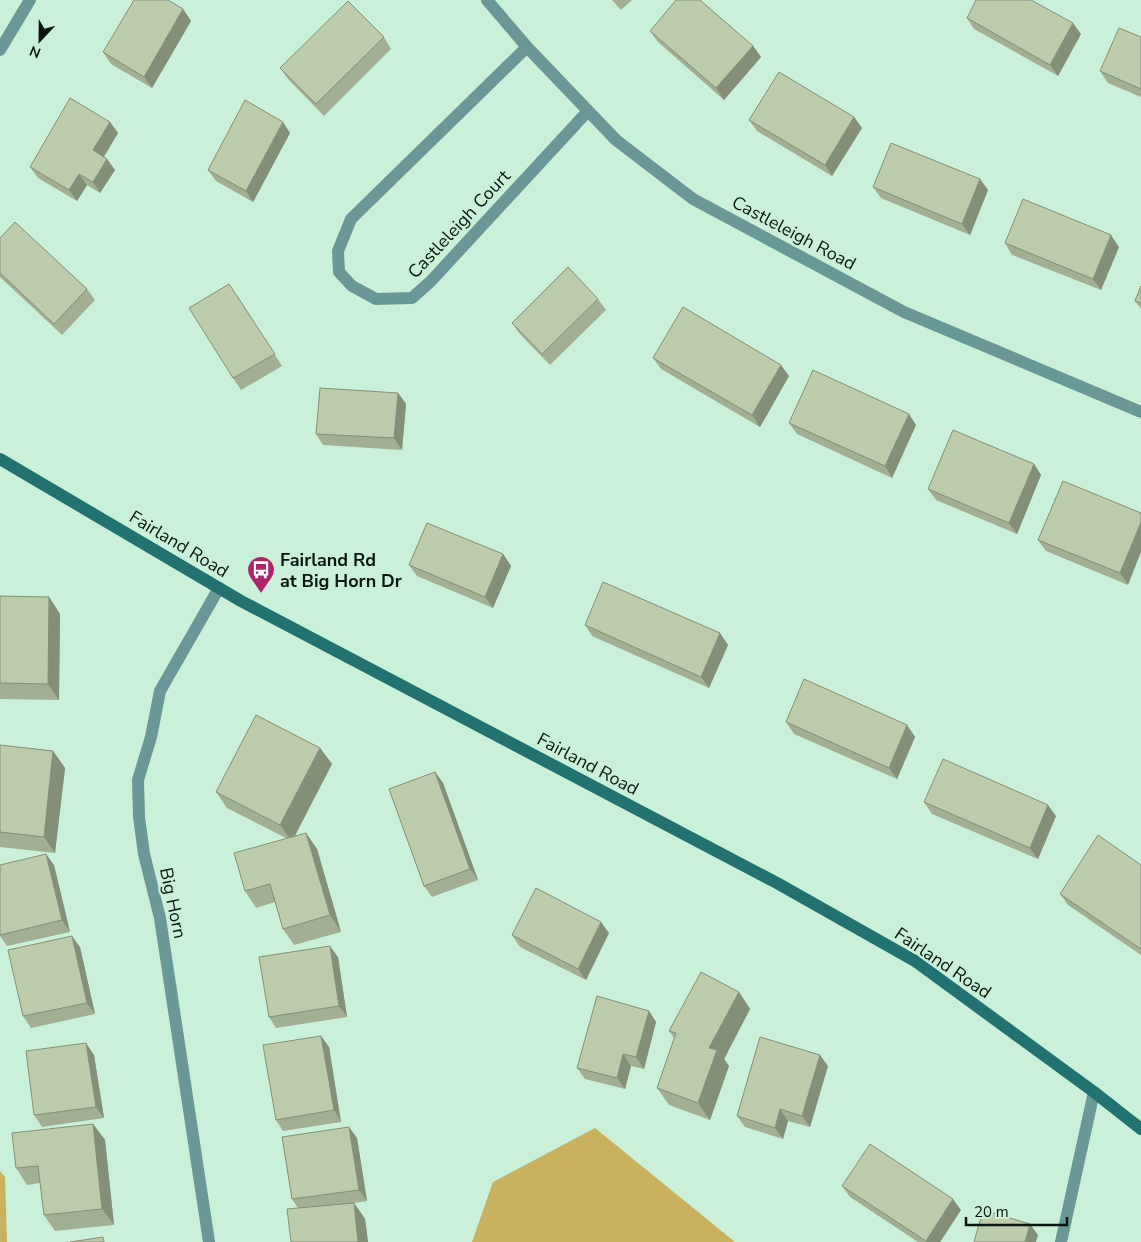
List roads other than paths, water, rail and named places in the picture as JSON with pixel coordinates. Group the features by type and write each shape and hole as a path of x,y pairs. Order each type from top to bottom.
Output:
{"main road":[{"name":"Fairland Road","path":"0,459 241,601 776,883 915,961 1094,1092 1141,1129"}],"street":[{"path":"0,50 30,0"},
{"name":"Castleleigh Road","path":"487,0 527,47 616,140 693,198 904,312 1141,412"},
{"name":"Castleleigh Court","path":"527,47 351,219 338,251 339,272 352,286 376,299 412,298 431,281 588,111"},
{"name":"Big Horn","path":"209,1242 160,918 144,854 139,817 138,780 160,691 219,588"},
{"path":"1061,1242 1094,1092"}],"place":[{"name":"Fairland Rd at Big Horn Dr","path":"261,594"}]}
